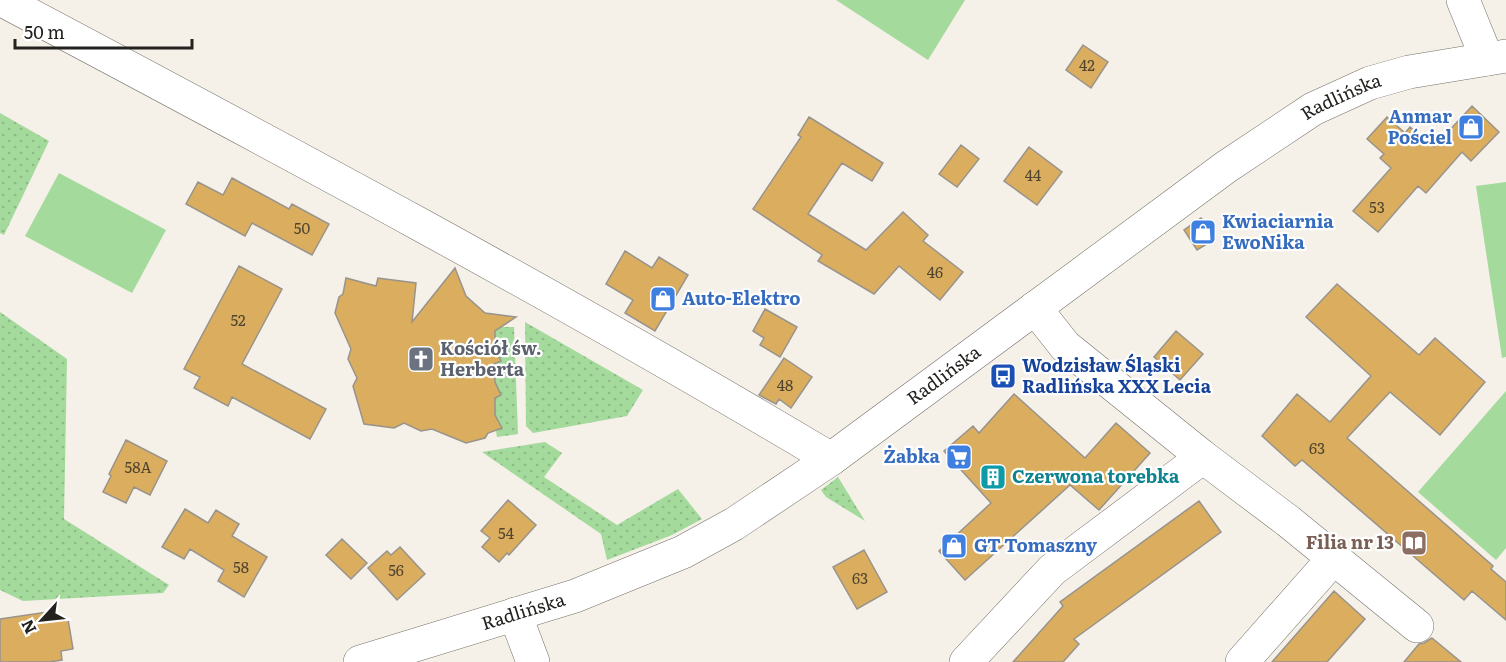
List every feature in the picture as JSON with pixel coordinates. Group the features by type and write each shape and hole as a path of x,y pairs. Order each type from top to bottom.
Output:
{"street":[{"path":"2,0 330,173 544,292 831,459"},
{"path":"1463,0 1497,57"},
{"name":"Radlińska","path":"360,662 596,588 683,552 734,524 831,459 1226,167 1313,110 1371,83 1409,72 1497,57"},
{"path":"1035,308 1065,346 1203,458 1288,521 1417,626"},
{"path":"966,662 1052,570 1203,458"},
{"path":"1242,662 1333,559"},
{"path":"515,614 533,662"}],"green space":[{"path":"836,0 965,0 928,60"},
{"path":"0,113 49,141 4,235 0,233"},
{"path":"59,173 166,230 132,293 25,236"},
{"path":"1506,182 1506,357 1502,358 1476,186"},
{"path":"0,312 67,359 64,519 169,585 163,593 23,601 0,590"},
{"path":"525,322 643,390 627,416 533,433 526,426"},
{"path":"501,327 514,327 518,434 497,437 496,431 502,428 495,427 495,398 501,395 499,391 495,393 494,364 501,361 495,360 495,331"},
{"path":"1506,391 1506,548 1496,560 1418,492"},
{"path":"545,442 562,453 544,477 617,525 678,489 702,519 672,535 607,560 601,534 482,452"},
{"path":"838,477 865,521 826,497 821,490"}],"building":[{"path":"1083,45 1108,62 1091,88 1066,70"},
{"path":"1472,106 1499,132 1471,161 1462,152 1426,193 1418,186 1378,232 1353,211 1391,168 1380,158 1384,154 1367,139 1387,117 1405,133 1410,127 1434,147"},
{"path":"809,117 883,163 872,181 842,163 808,214 866,250 903,212 928,235 923,241 963,272 940,300 899,266 874,294 818,261 822,255 753,209 801,137 798,135"},
{"path":"961,145 979,159 957,187 939,174"},
{"path":"1029,147 1062,172 1037,205 1004,181"},
{"path":"232,178 289,209 292,204 329,224 312,255 252,223 245,236 186,204 198,182 223,195"},
{"path":"1201,218 1215,239 1197,250 1184,230"},
{"path":"625,251 652,268 659,257 688,275 655,331 625,313 633,300 606,284"},
{"path":"239,266 282,289 242,364 326,409 310,439 232,397 228,406 194,388 200,377 184,369"},
{"name":"Kościół św. Herberta","path":"455,268 466,296 485,313 516,317 495,331 495,349 501,361 494,364 495,382 501,395 495,398 495,415 502,428 488,433 485,438 466,443 432,429 421,431 404,423 394,428 364,424 353,386 357,378 348,359 351,349 335,313 339,297 343,294 346,278 376,286 378,278 416,283 412,322"},
{"path":"1337,284 1419,355 1435,338 1485,382 1440,435 1390,392 1347,438 1493,566 1491,569 1506,582 1506,620 1472,591 1464,600 1302,460 1295,466 1262,436 1297,394 1330,422 1371,376 1306,317"},
{"path":"765,309 797,327 780,357 760,345 764,338 753,331"},
{"path":"1176,331 1203,354 1180,380 1154,357"},
{"path":"784,358 812,377 791,408 779,399 776,404 759,395"},
{"path":"1014,394 1085,458 1116,423 1150,453 1099,510 1070,485 965,580 939,551 991,503 944,451 973,426 979,433"},
{"path":"126,440 167,461 150,495 134,487 126,503 103,492"},
{"path":"508,500 536,525 509,555 507,553 499,562 482,547 490,538 481,531"},
{"path":"1199,501 1221,532 1074,639 1079,644 1063,662 1013,662 1063,606 1060,602"},
{"path":"185,509 208,523 216,510 239,524 232,536 267,557 244,597 218,581 224,570 190,549 184,559 162,547"},
{"path":"342,539 367,563 351,579 326,555"},
{"path":"400,547 425,574 397,600 368,568 387,551 391,555"},
{"path":"864,550 887,592 857,609 833,567"},
{"path":"1334,591 1365,619 1327,662 1272,662"},
{"path":"54,611 56,620 68,619 73,649 61,651 62,660 0,662 0,619"},
{"path":"1432,638 1461,662 1404,662 1419,644"}],"place":[{"name":"Anmar Pościel","path":"1471,127"},
{"name":"Kwiaciarnia EwoNika","path":"1203,232"},
{"name":"Auto-Elektro","path":"663,299"},
{"name":"Kościół św. Herberta","path":"421,359"},
{"name":"Wodzisław Śląski Radlińska XXX Lecia","path":"1003,376"},
{"name":"Żabka","path":"959,457"},
{"name":"Czerwona torebka","path":"993,477"},
{"name":"Filia nr 13","path":"1414,543"},
{"name":"GT Tomaszny","path":"954,546"}]}
